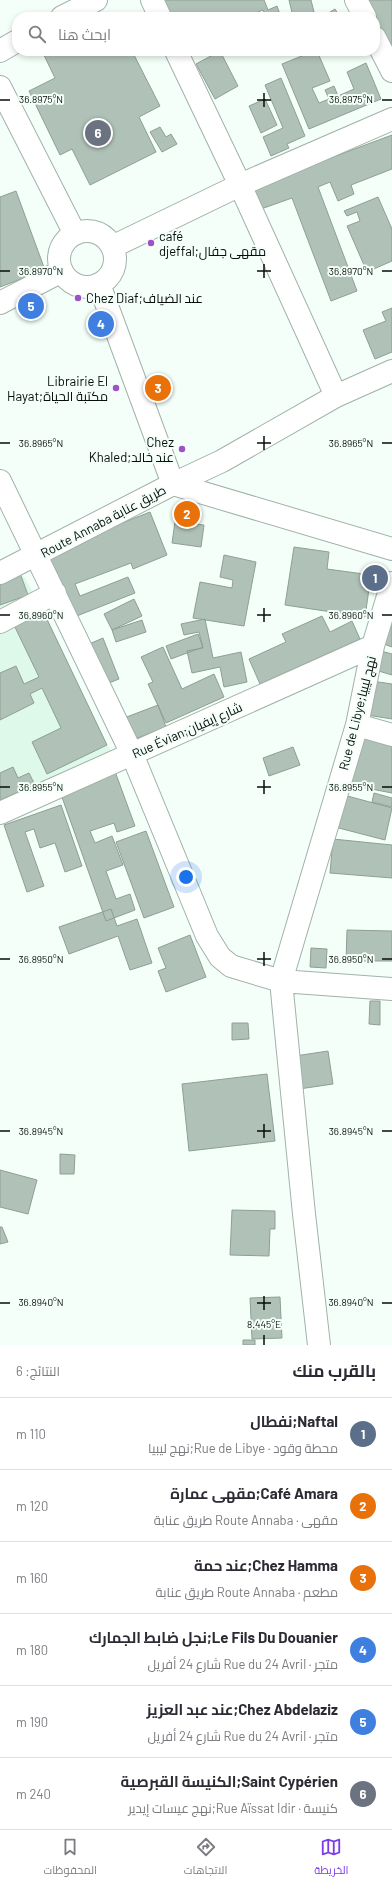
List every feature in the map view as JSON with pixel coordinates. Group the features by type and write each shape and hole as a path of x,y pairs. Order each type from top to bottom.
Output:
{"street":[{"path":"72,12 96,0"},
{"path":"152,0 158,12"},
{"path":"356,0 362,12"},
{"path":"0,50 12,44"},
{"path":"380,48 392,71"},
{"path":"178,56 240,185 336,396"},
{"path":"0,87 75,234"},
{"path":"112,247 240,185 392,120"},
{"path":"83,232 100,235 107,240 112,247 114,264 111,272 99,284 82,287 74,284 62,272 59,263 62,246 75,234 83,232"},
{"path":"0,303 62,272"},
{"path":"99,284 173,484 222,461 336,396 392,371"},
{"path":"0,481 132,754 207,936 220,957 231,966 281,982 392,989"},
{"name":"Route Annaba طريق عنابة","path":"0,573 36,556 173,484 392,549"},
{"name":"Rue de Libye;نهج ليبيا","path":"281,982 357,725 374,646 392,583"},
{"path":"0,622 55,593"},
{"name":"Rue Évian;شارع إيفيان","path":"0,813 374,646"},
{"path":"357,725 392,735"},
{"path":"281,982 303,1206 319,1345"}],"shaded area":[{"path":"24,576 43,611 107,745 114,754 0,804 0,588"}],"building":[{"path":"162,0 264,0 268,10 277,6 279,12 264,12 263,10 258,12 167,12"},
{"path":"289,0 311,0 314,12 292,12"},
{"path":"359,0 392,0 392,74 380,47 380,12 370,12"},
{"path":"335,9 337,12 330,12"},
{"path":"44,56 135,56 160,106 139,117 156,152 90,185 72,149 60,155 29,91 55,78"},
{"path":"211,56 223,56 238,86 215,99 196,64"},
{"path":"302,56 319,56 330,81 312,88 319,103 329,99 325,90 334,86 338,96 354,89 347,72 366,63 381,99 309,129 282,64"},
{"path":"281,78 305,136 287,144 289,148 271,156 263,137 283,128 265,85"},
{"path":"265,99 277,125 261,133 249,106"},
{"path":"160,127 166,137 171,134 177,144 162,152 150,132"},
{"path":"392,135 392,169 351,185 354,194 338,201 330,182 318,187 357,291 331,301 292,198 261,209 253,187"},
{"path":"16,191 45,270 0,287 0,197"},
{"path":"378,197 392,229 392,261 367,272 347,226 360,221 357,212 347,216 344,211"},
{"path":"392,308 392,352 375,359 363,330 386,321 382,312"},
{"path":"150,512 167,555 133,569 131,563 75,584 80,596 128,577 135,593 64,621 38,556"},
{"path":"175,522 204,525 201,547 172,543"},
{"path":"294,547 329,552 327,569 371,575 365,617 285,605"},
{"path":"224,555 256,562 244,626 193,618 200,582 232,588 233,580 220,577"},
{"path":"20,573 28,595 0,605 0,580"},
{"path":"134,599 142,616 112,630 104,614"},
{"path":"43,611 107,745 47,774 32,742 61,728 42,688 30,694 34,703 0,720 0,673 16,666 24,684 39,677 14,625"},
{"path":"392,611 392,647 381,643"},
{"path":"322,616 330,632 352,621 360,639 260,684 249,659 286,642 282,634"},
{"path":"205,619 213,658 241,652 247,682 224,687 220,667 192,673 187,651 203,648 199,632 184,635 181,624"},
{"path":"142,620 146,632 116,642 112,630"},
{"path":"198,634 203,647 171,659 166,646"},
{"path":"103,638 119,679 96,688 80,648"},
{"path":"163,647 182,689 214,674 224,697 166,723 148,684 153,682 141,657"},
{"path":"381,651 392,654 392,675 375,670"},
{"path":"372,681 392,684 392,719 367,715"},
{"path":"158,705 166,727 119,745 111,723"},
{"path":"357,724 392,731 392,793 345,784"},
{"path":"293,747 300,765 269,776 263,758"},
{"path":"113,766 135,826 117,832 114,823 90,831 95,843 112,836 123,865 106,871 116,899 130,894 135,910 106,921 58,786"},
{"path":"13,767 18,778 29,773 35,785 0,800 0,773"},
{"path":"374,793 392,798 392,807 372,802"},
{"path":"340,794 392,808 385,840 331,826"},
{"path":"61,805 82,866 65,872 55,843 40,848 34,829 25,832 44,886 27,892 4,825"},
{"path":"146,831 174,907 144,918 116,842"},
{"path":"333,839 392,845 392,878 330,873"},
{"path":"111,909 117,926 137,919 152,963 130,970 118,936 69,954 59,927"},
{"path":"347,930 392,931 392,961 346,961"},
{"path":"190,935 206,977 166,992 158,971 166,968 158,948"},
{"path":"311,948 327,949 326,968 310,967"},
{"path":"370,1001 380,1001 380,1025 369,1024"},
{"path":"232,1023 248,1023 249,1039 232,1040"},
{"path":"328,1051 333,1084 299,1089 295,1056"},
{"path":"267,1074 275,1141 189,1151 182,1084"},
{"path":"60,1154 75,1155 74,1174 60,1174"},
{"path":"0,1170 37,1180 28,1214 0,1207"},
{"path":"232,1210 275,1211 275,1229 270,1229 269,1256 230,1255"},
{"path":"0,1227 2,1227 8,1242 0,1244"},
{"path":"280,1297 282,1338 252,1339 250,1298"},
{"path":"243,1340 255,1340 255,1345 243,1345"}],"place":[{"name":"Saint Cypérien;الكنيسة القبرصية","path":"98,133"},
{"name":"café djeffal;مقهى جفال","path":"151,243"},
{"name":"Chez Diaf;عند الضياف","path":"78,298"},
{"name":"Chez Abdelaziz;عند عبد العزيز","path":"31,306"},
{"name":"Le Fils Du Douanier;نجل ضابط الجمارك","path":"101,324"},
{"name":"Librairie El Hayat;مكتبة الحياة","path":"116,388"},
{"name":"Chez Hamma;عند حمة","path":"158,388"},
{"name":"Chez Khaled;عند خالد","path":"182,449"},
{"name":"Café Amara;مقهى عمارة","path":"187,514"},
{"name":"Naftal;نفطال","path":"375,578"}]}
